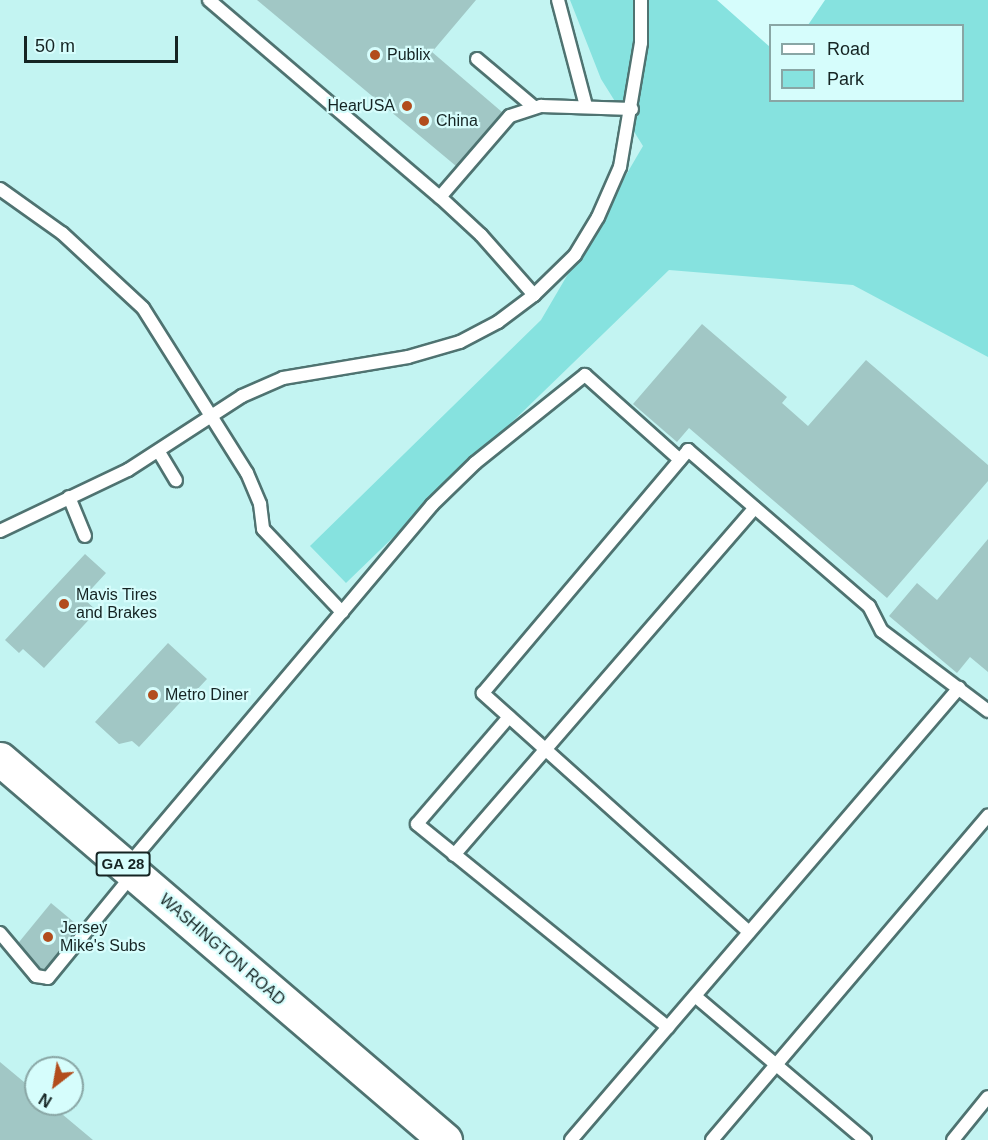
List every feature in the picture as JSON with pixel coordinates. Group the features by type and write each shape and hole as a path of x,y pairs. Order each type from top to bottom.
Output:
{"main road":[{"name":"WASHINGTON ROAD","path":"0,759 445,1140"}],"lane":[{"path":"209,0 440,196 481,235 534,295"},
{"path":"558,0 586,106"},
{"path":"0,531 159,452 210,420 242,396 283,378 408,357 460,342 498,322 534,295 575,255 598,217 620,167 632,109 640,43 641,0"},
{"path":"477,58 534,108"},
{"path":"440,196 510,116 534,108 586,106 632,109"},
{"path":"0,189 62,233 143,308 210,420 247,473 260,504 263,529 342,612"},
{"path":"0,933 36,976 48,978 130,870 432,505 475,463 585,375 680,460"},
{"path":"749,932 483,693 688,450 869,606 882,631 988,711"},
{"path":"159,452 176,480"},
{"path":"69,497 85,536"},
{"path":"454,855 755,508"},
{"path":"572,1140 958,688"},
{"path":"509,717 417,825 668,1027"},
{"path":"712,1140 988,816"},
{"path":"695,996 866,1140"},
{"path":"953,1140 988,1097"}],"shaded area":[{"path":"0,0 694,0 769,99 769,102 772,102 988,279 988,1140 0,1140"}],"green space":[{"path":"570,0 717,0 769,46 769,102 964,102 964,24 809,24 825,0 988,0 988,357 853,285 669,270 346,583 310,546 541,320 643,146 601,79"}],"building":[{"name":"Publix","path":"257,0 476,0 432,52 502,112 456,166"},
{"path":"702,324 787,397 782,403 808,426 866,360 988,465 988,481 887,598 689,428 677,442 633,404"},
{"path":"988,539 988,672 970,657 957,673 889,616 917,583 937,600"},
{"name":"Mavis Tires and Brakes","path":"85,554 106,573 83,598 97,611 44,668 23,649 19,653 5,640"},
{"name":"Metro Diner","path":"168,643 207,679 191,696 188,694 139,747 132,741 119,744 95,722"},
{"name":"Jersey Mike's Subs","path":"51,903 81,928 46,972 15,947"},
{"path":"0,1062 24,1082 24,1116 64,1116 93,1140 0,1140"}],"place":[{"name":"Publix","path":"375,55"},
{"name":"HearUSA","path":"407,106"},
{"name":"China","path":"424,121"},
{"name":"Mavis Tires and Brakes","path":"64,604"},
{"name":"Metro Diner","path":"153,695"},
{"name":"Jersey Mike's Subs","path":"48,937"}]}
